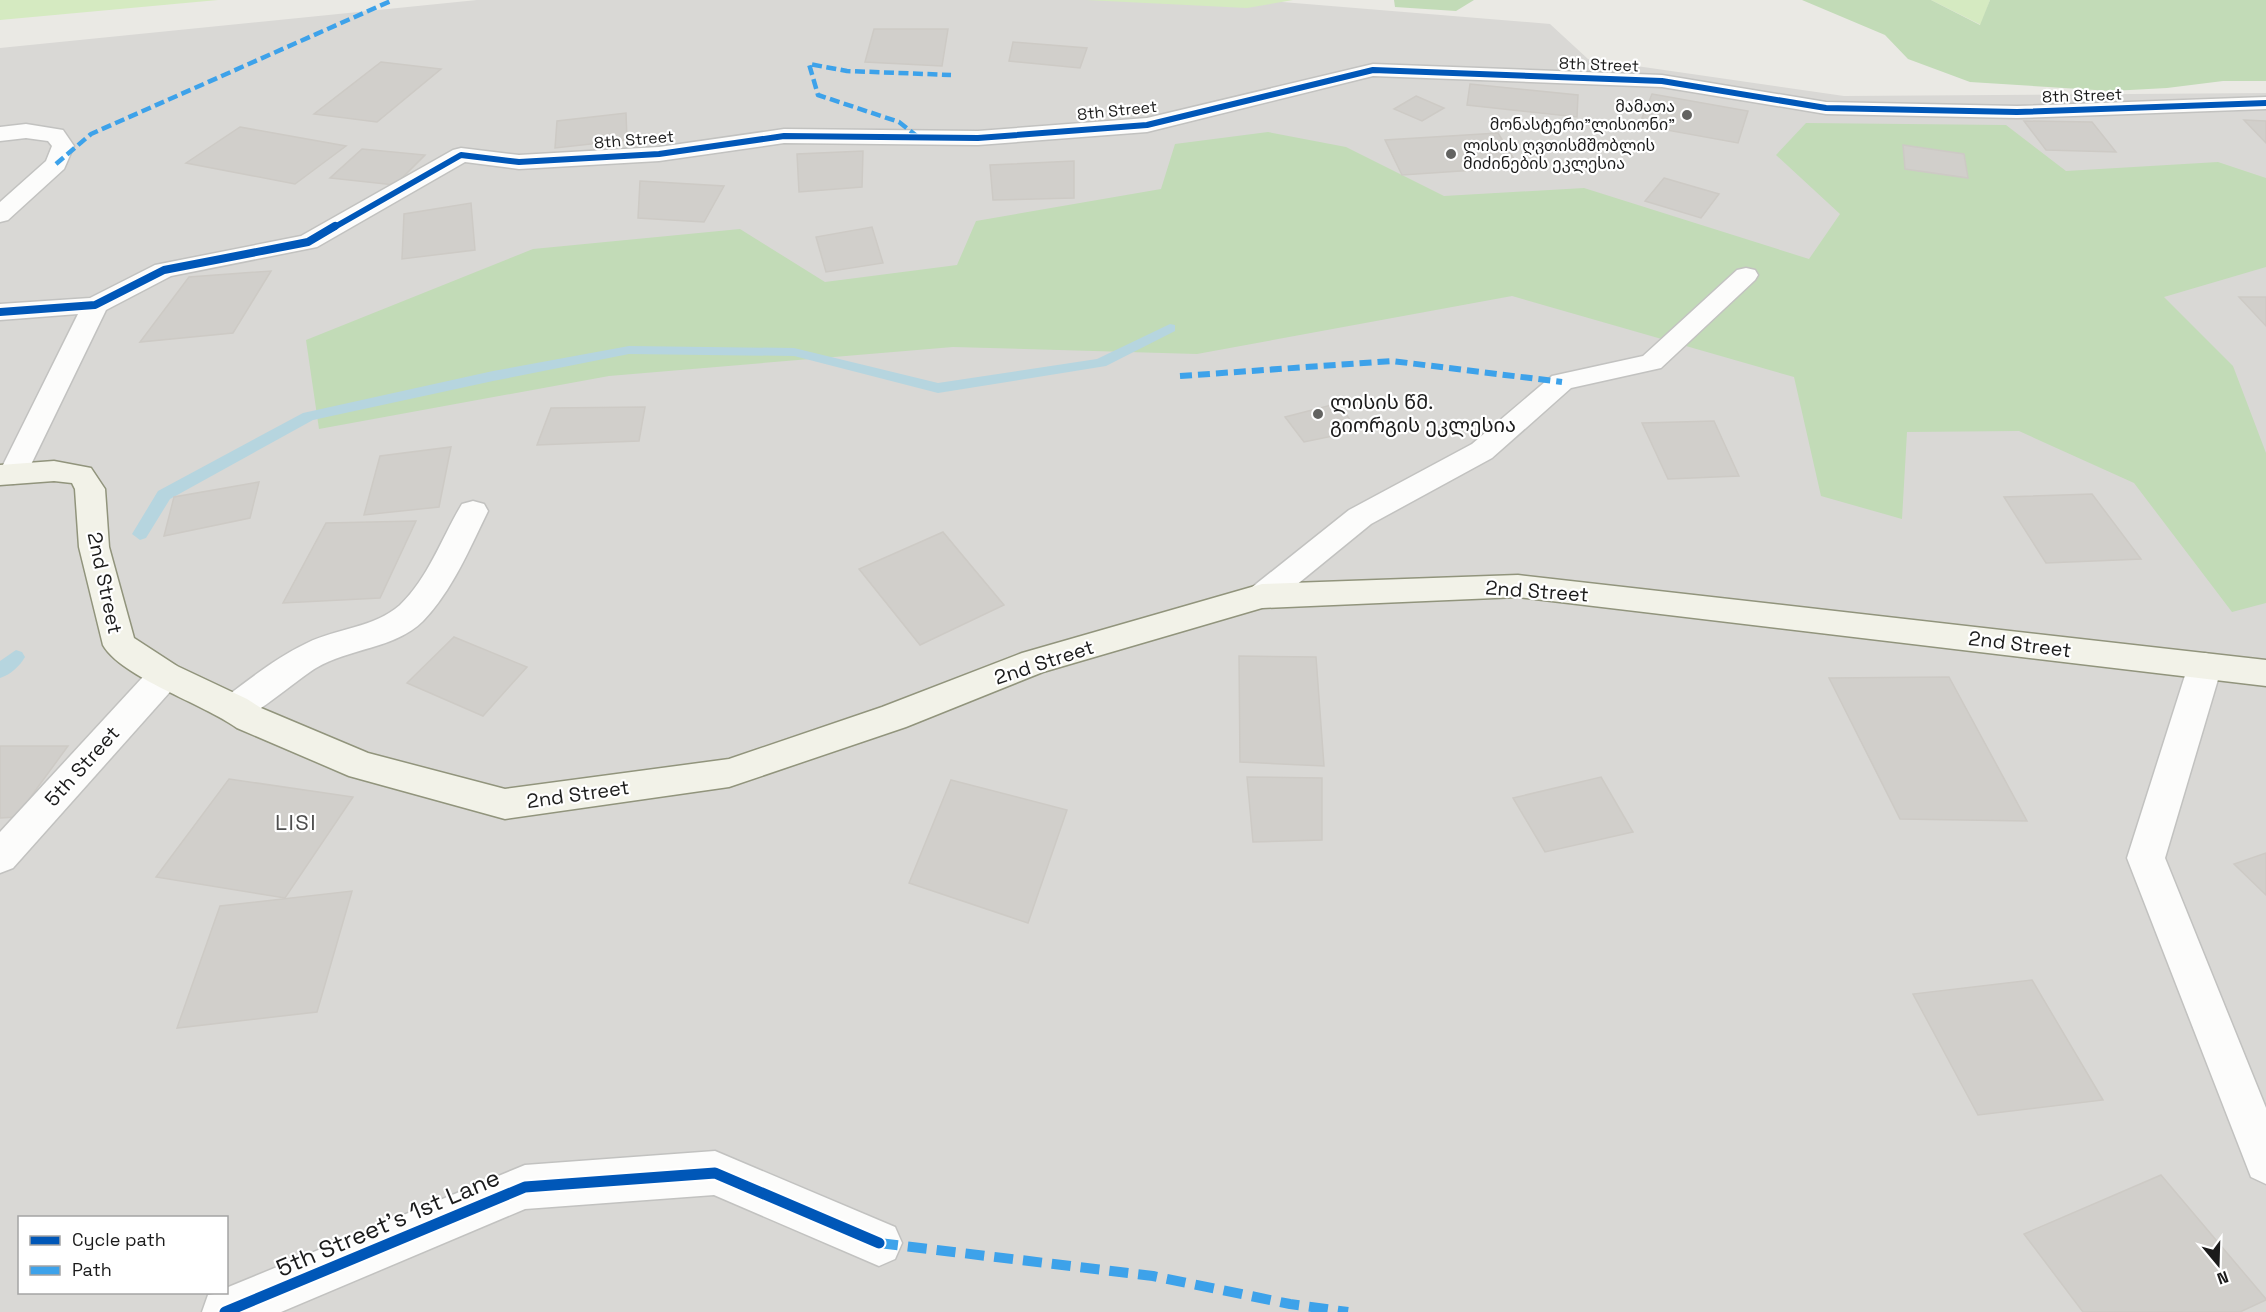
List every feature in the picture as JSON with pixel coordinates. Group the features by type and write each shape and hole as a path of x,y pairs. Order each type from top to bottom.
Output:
{"main road":[{"name":"2nd Street","path":"7,474 54,471 81,475 90,489 94,547 119,645 165,675 235,708 249,718 361,766 504,804 729,773 894,717 1034,663 1262,596 1518,586 2266,673"}],"street":[{"name":"8th Street","path":"0,312 95,305 164,270 308,242 461,155 519,162 658,154 784,136 955,138 1147,125 1373,70 1662,81 1826,108 2017,112 2266,103"},
{"path":"0,134 26,131 55,135 63,146 56,164 0,215"},
{"path":"1262,596 1360,517 1482,451 1562,382 1652,362 1746,275"},
{"path":"7,474 95,305"},
{"path":"235,708 289,668 321,650 375,633 410,614 441,570 473,511"},
{"path":"2205,666 2146,858 2266,1162"},
{"name":"5th Street","path":"0,857 165,675"},
{"name":"5th Street's 1st Lane","path":"225,1312 525,1187 715,1173 879,1243"}],"shaded area":[{"name":"LISI","path":"477,0 1258,0 1550,24 1588,59 1844,96 2266,93 2266,1312 0,1312 0,48"}],"green space":[{"path":"0,0 218,0 0,20"},
{"path":"1086,0 1293,0 1247,8"},
{"path":"1394,0 1474,0 1456,11 1395,7"},
{"path":"1802,0 1931,0 1980,25 1990,0 2266,0 2266,81 2223,81 2167,88 2111,91 1970,82 1908,59 1885,35"},
{"path":"1931,0 1990,0 1981,25"},
{"path":"1806,123 2006,125 2066,171 2218,162 2266,178 2266,267 2164,297 2233,366 2266,453 2266,603 2232,612 2134,483 2019,431 1907,432 1902,519 1821,496 1794,377 1512,296 1197,354 953,347 609,376 319,429 306,340 533,249 740,229 825,282 957,265 976,221 1161,189 1175,144 1268,132 1346,147 1444,196 1584,188 1809,259 1840,214 1776,155"}],"building":[{"path":"874,29 948,29 942,66 865,62"},
{"path":"1013,42 1087,48 1080,68 1009,61"},
{"path":"381,62 441,69 377,122 314,114"},
{"path":"1470,84 1578,95 1577,117 1467,105"},
{"path":"1652,94 1748,111 1738,143 1639,125"},
{"path":"1416,96 1444,108 1422,121 1394,109"},
{"path":"626,113 627,140 555,148 557,121"},
{"path":"2244,120 2266,121 2266,143"},
{"path":"2024,121 2092,122 2116,152 2046,150"},
{"path":"240,127 346,146 295,184 186,163"},
{"name":"ლისის ღვთისმშობლის მიძინების ეკლესია","path":"1498,133 1519,167 1402,175 1385,140"},
{"path":"1903,145 1964,154 1968,178 1905,169"},
{"path":"362,149 425,155 395,185 330,178"},
{"path":"863,151 862,187 799,192 797,154"},
{"path":"1074,161 1074,198 993,200 990,165"},
{"path":"1664,178 1719,194 1701,218 1645,201"},
{"path":"640,181 724,186 704,222 638,218"},
{"path":"471,203 475,250 402,259 404,214"},
{"path":"872,227 883,263 826,272 816,237"},
{"path":"271,271 233,333 140,342 189,277"},
{"path":"2239,297 2266,297 2266,326"},
{"path":"1339,403 1357,431 1304,442 1285,417"},
{"path":"645,407 639,441 537,445 551,408"},
{"path":"1714,421 1739,476 1668,479 1642,423"},
{"path":"451,447 439,507 364,515 380,456"},
{"path":"259,482 250,518 164,536 174,497"},
{"path":"2092,494 2141,559 2046,563 2004,497"},
{"path":"416,521 380,598 283,603 326,523"},
{"path":"943,532 1004,605 920,645 859,569"},
{"path":"454,637 527,667 483,716 407,683"},
{"path":"1239,656 1316,657 1324,766 1240,762"},
{"path":"1949,677 2027,821 1900,819 1829,678"},
{"path":"0,746 68,746 16,817 0,818"},
{"path":"1247,777 1322,778 1322,840 1253,842"},
{"path":"1601,777 1633,832 1545,852 1513,798"},
{"path":"229,779 353,797 285,898 156,877"},
{"path":"951,780 1067,810 1028,923 909,883"},
{"path":"2266,853 2266,895 2234,864"},
{"path":"352,891 317,1012 177,1028 220,906"},
{"path":"2032,980 2103,1100 1978,1115 1913,994"},
{"path":"2161,1175 2266,1300 2240,1312 2083,1312 2024,1234"}],"waterway":[{"path":"140,534 164,495 308,416 493,376 629,350 794,352 938,388 1101,363 1170,328"},
{"path":"0,671 16,657"}],"marked path":[{"path":"56,164 91,134 393,0"},
{"path":"918,137 899,122 818,95 809,64 847,71 951,75"},
{"path":"1180,376 1392,361 1562,382"},
{"path":"879,1243 1153,1276 1290,1304 1348,1312"}],"cycle path":[{"path":"0,312 95,305 164,270 308,242 461,155 519,162 659,154 784,136 978,138 1147,125 1373,70 1662,81 1826,108 2017,112 2266,103"},
{"path":"225,1312 525,1187 715,1173 879,1243"}],"place":[{"name":"მამათა მონასტერი\"ლისიონი\"","path":"1687,115"},
{"name":"ლისის ღვთისმშობლის მიძინების ეკლესია","path":"1451,154"},
{"name":"ლისის წმ. გიორგის ეკლესია","path":"1318,414"}],"district":[{"name":"LISI","path":"296,822"}]}
